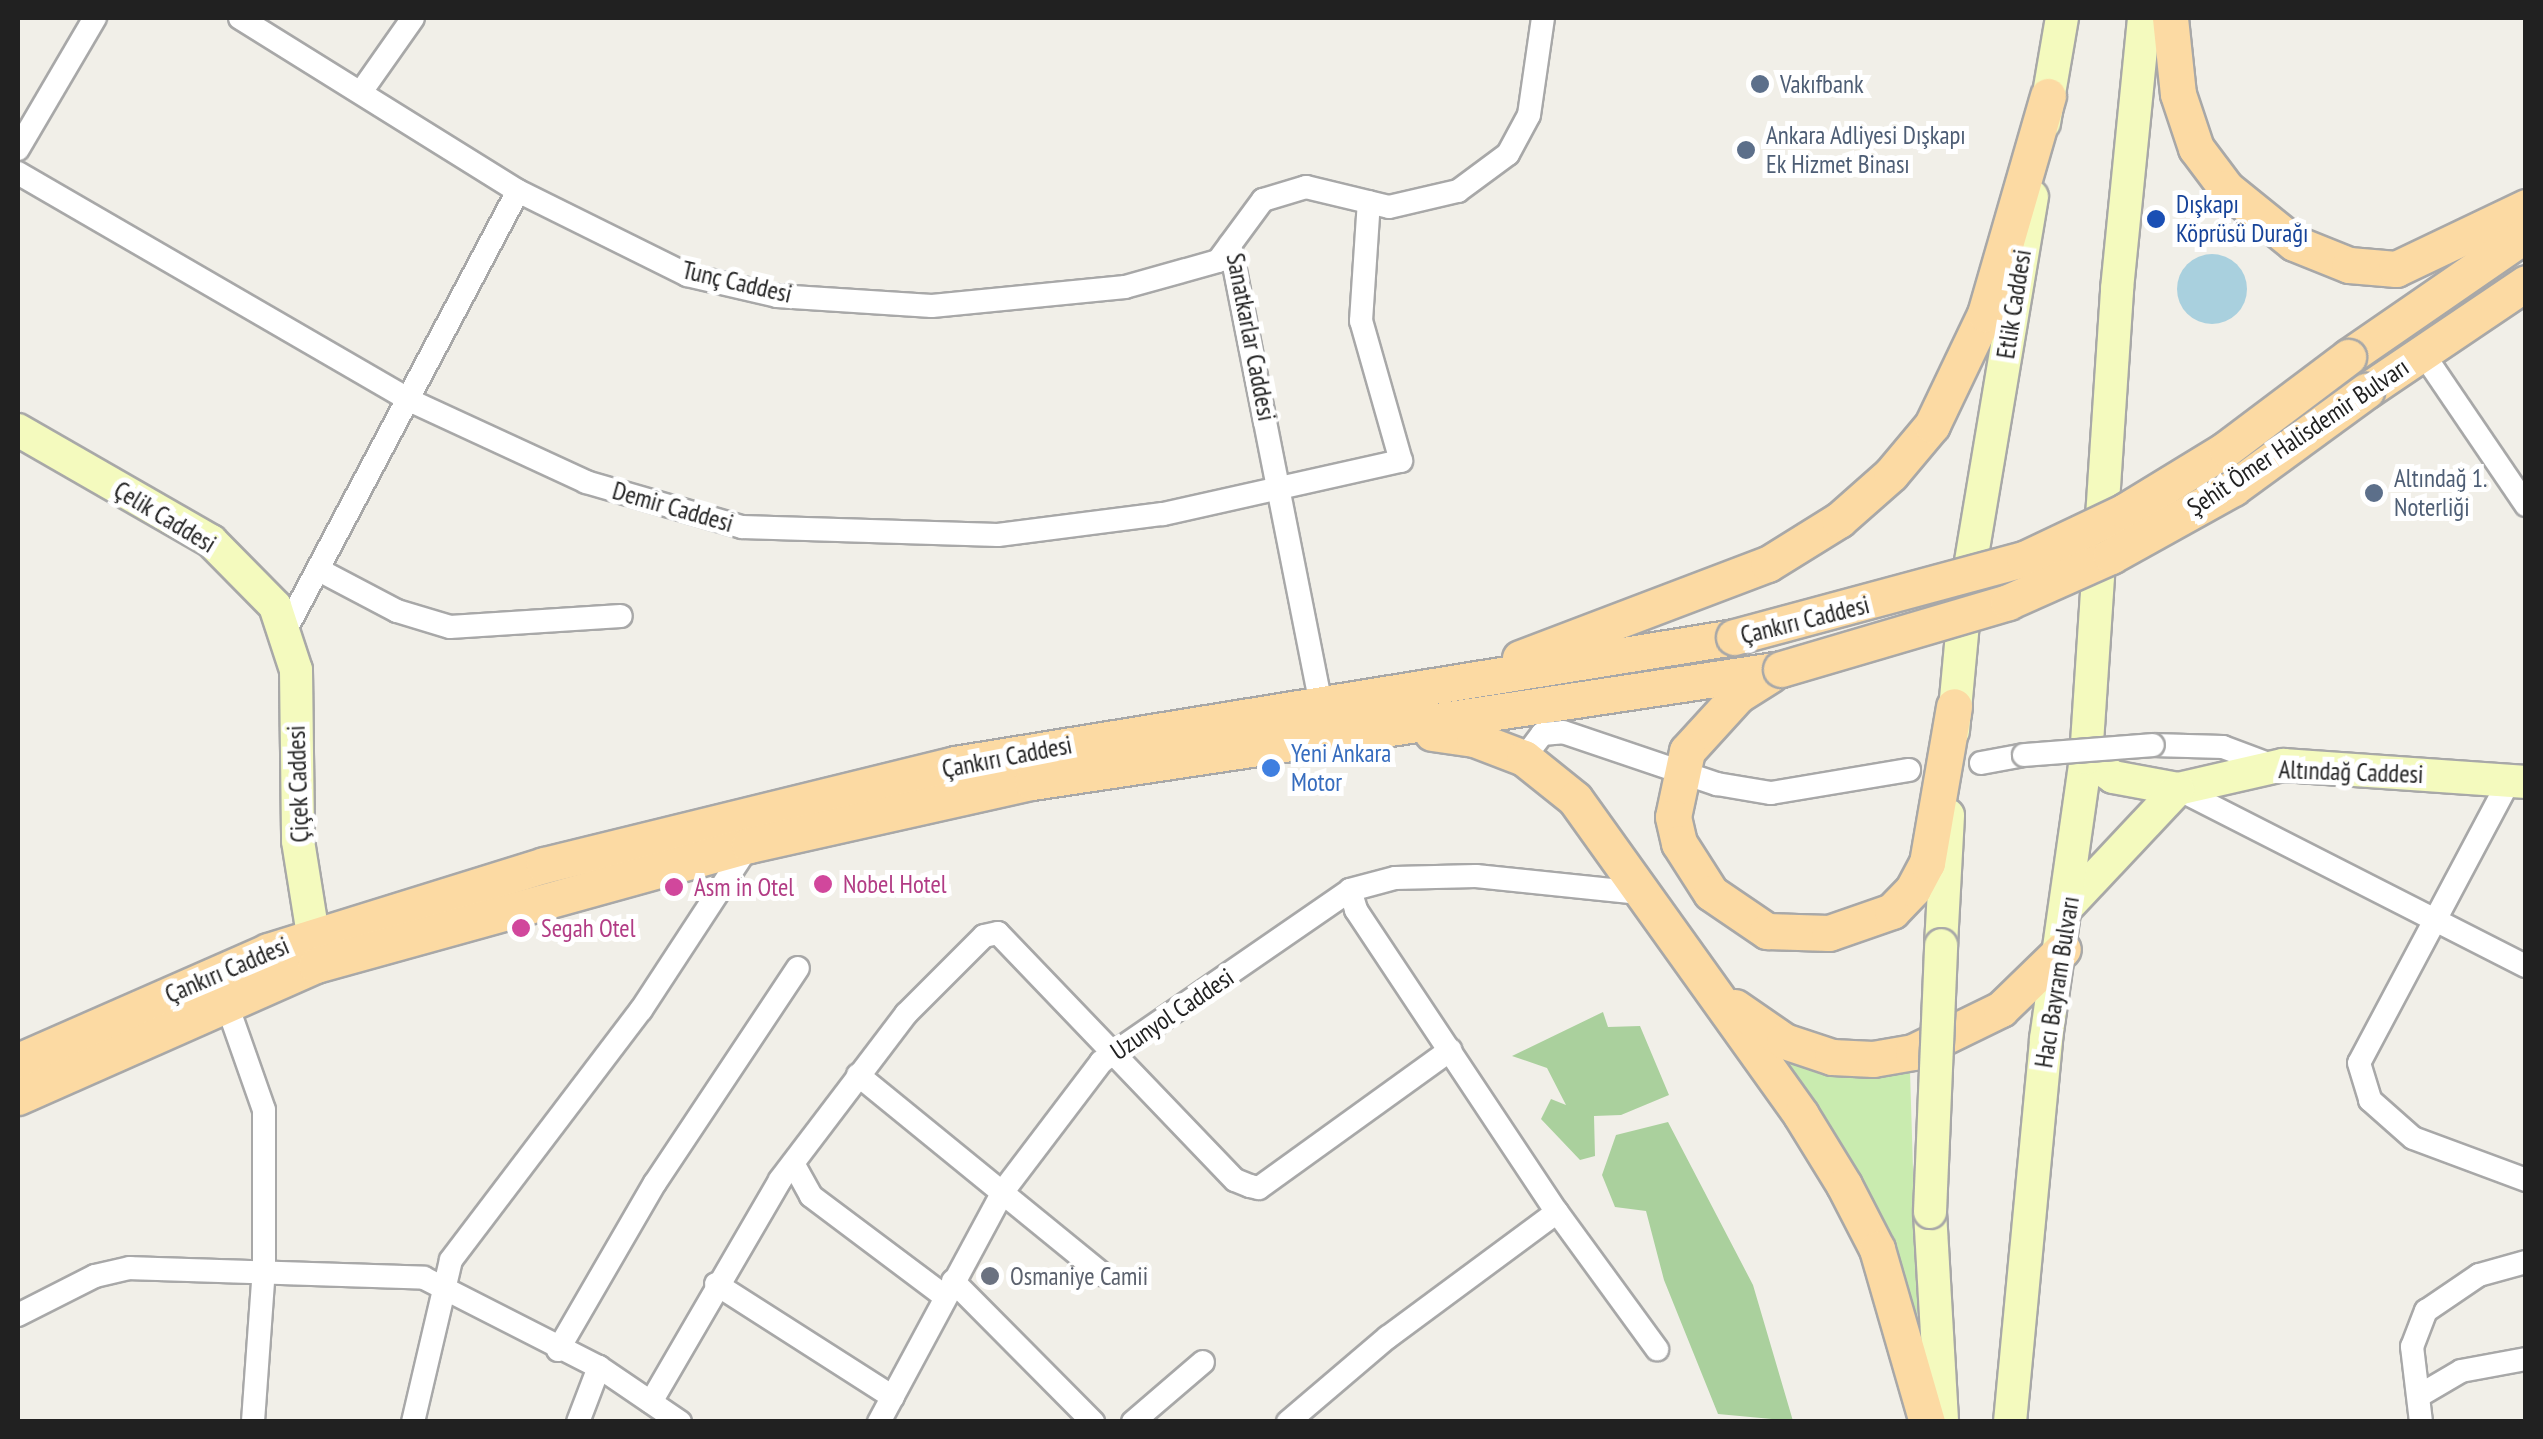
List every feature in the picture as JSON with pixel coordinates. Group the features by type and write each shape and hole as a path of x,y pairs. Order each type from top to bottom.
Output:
{"main road":[{"name":"Etlik Caddesi","path":"1954,706 1966,590 2062,18"},
{"name":"Hacı Bayram Bulvarı","path":"2010,1422 2046,1039 2070,905 2086,758 2144,18"},
{"path":"2170,18 2178,94 2196,148 2226,188 2294,243 2349,265 2396,268 2526,207"},
{"path":"1425,692 1768,564 1840,520 1891,474 1932,425 1985,314 2048,96"},
{"name":"Şehit Ömer Halisdemir Bulvarı","path":"2024,559 2126,510 2226,448 2526,234"},
{"name":"Şehit Ömer Halisdemir Bulvarı","path":"2008,602 2111,556 2233,488 2526,282"},
{"name":"Çelik Caddesi","path":"18,430 211,541 262,587 284,634"},
{"name":"Çankırı Caddesi","path":"18,1061 313,935 544,865 954,764 1425,692 1734,637 2024,559"},
{"name":"Çankırı Caddesi","path":"18,1096 226,1002 392,942 749,844 1032,782 1781,668 2008,602"},
{"name":"Çiçek Caddesi","path":"284,634 296,670 298,840 313,935"},
{"path":"1781,668 1710,721 1681,770 1673,817 1678,844 1711,892 1767,930 1829,933 1892,911 1913,889 1927,863 1954,706"},
{"path":"1942,1422 1930,1212 1954,706"},
{"path":"1390,728 1474,739 1524,758 1574,799 1684,958 1801,1114 1844,1185 1877,1249 1927,1422"},
{"name":"Altındağ Caddesi","path":"2086,758 2112,777 2178,789 2276,766 2517,782"},
{"path":"2070,905 2178,789"},
{"path":"1684,958 1752,1022 1784,1040 1832,1057 1873,1059 1913,1052 2001,1009 2063,949"}],"street":[{"path":"18,150 95,18"},
{"name":"Tunç Caddesi","path":"240,18 518,190 687,274 777,296 932,306 1125,287 1218,261 1230,245"},
{"path":"360,92 413,18"},
{"name":"Sanatkarlar Caddesi","path":"1321,705 1281,486 1230,245 1263,200 1306,187 1388,207 1458,192 1508,154 1530,114 1543,18"},
{"name":"Demir Caddesi","path":"18,172 411,401 586,482 742,526 998,535 1163,514 1401,461 1361,321 1368,202"},
{"path":"284,634 411,401 518,190"},
{"path":"2422,352 2526,505"},
{"path":"318,570 397,611 450,626 621,616"},
{"path":"1524,758 1542,734 1564,732 1681,770 1771,793 1909,770"},
{"path":"1981,762 2153,745 2223,747 2276,766"},
{"path":"2517,782 2431,921 2358,1063 2370,1100 2413,1138 2526,1180"},
{"path":"2178,789 2526,966"},
{"path":"413,1422 441,1286 452,1260 720,897 749,844"},
{"name":"Uzunyol Caddesi","path":"878,1422 1004,1190 1085,1076 1350,890 1395,878 1476,876 1640,893"},
{"path":"1350,890 1356,910 1557,1212 1657,1348"},
{"path":"651,1402 716,1284 858,1075 965,953 998,933 1114,1056 1134,1069 1235,1180 1259,1188 1450,1050"},
{"path":"558,1350 655,1183 798,968"},
{"path":"226,1002 264,1110 264,1268 253,1422"},
{"path":"858,1075 1004,1190 1102,1274"},
{"path":"794,1165 811,1196 948,1288 1092,1422"},
{"path":"1288,1422 1362,1365 1388,1337 1557,1212"},
{"path":"2420,1422 2422,1394 2412,1347 2426,1311 2479,1276 2526,1262"},
{"path":"18,1313 113,1269 219,1274 264,1268 424,1278 558,1350 599,1367 680,1422"},
{"path":"716,1284 893,1397"},
{"path":"2422,1394 2461,1371 2526,1359"},
{"path":"1133,1422 1203,1362"},
{"path":"578,1422 599,1367"}],"green space":[{"path":"1603,1012 1608,1027 1640,1026 1669,1095 1621,1115 1594,1116 1595,1156 1580,1160 1541,1119 1551,1099 1566,1105 1547,1068 1512,1056"},
{"path":"1779,1062 1846,1072 1910,1071 1918,1331"},
{"path":"1668,1122 1753,1285 1793,1421 1718,1414 1664,1280 1646,1211 1615,1207 1602,1175 1616,1135"}],"water":[{"path":"2212,254 2226,256 2237,264 2245,275 2245,303 2237,314 2226,322 2212,324 2198,322 2187,314 2179,303 2177,289 2179,275 2187,264 2198,256"}],"place":[{"name":"Vakıfbank","path":"1760,84"},
{"name":"Ankara Adliyesi Dışkapı Ek Hizmet Binası","path":"1746,150"},
{"name":"Dışkapı Köprüsü Durağı","path":"2156,219"},
{"name":"Altındağ 1. Noterliği","path":"2374,493"},
{"name":"Yeni Ankara Motor","path":"1271,768"},
{"name":"Nobel Hotel","path":"823,884"},
{"name":"Asm in Otel","path":"674,887"},
{"name":"Segah Otel","path":"521,928"},
{"name":"Osmaniye Camii","path":"990,1276"}]}
